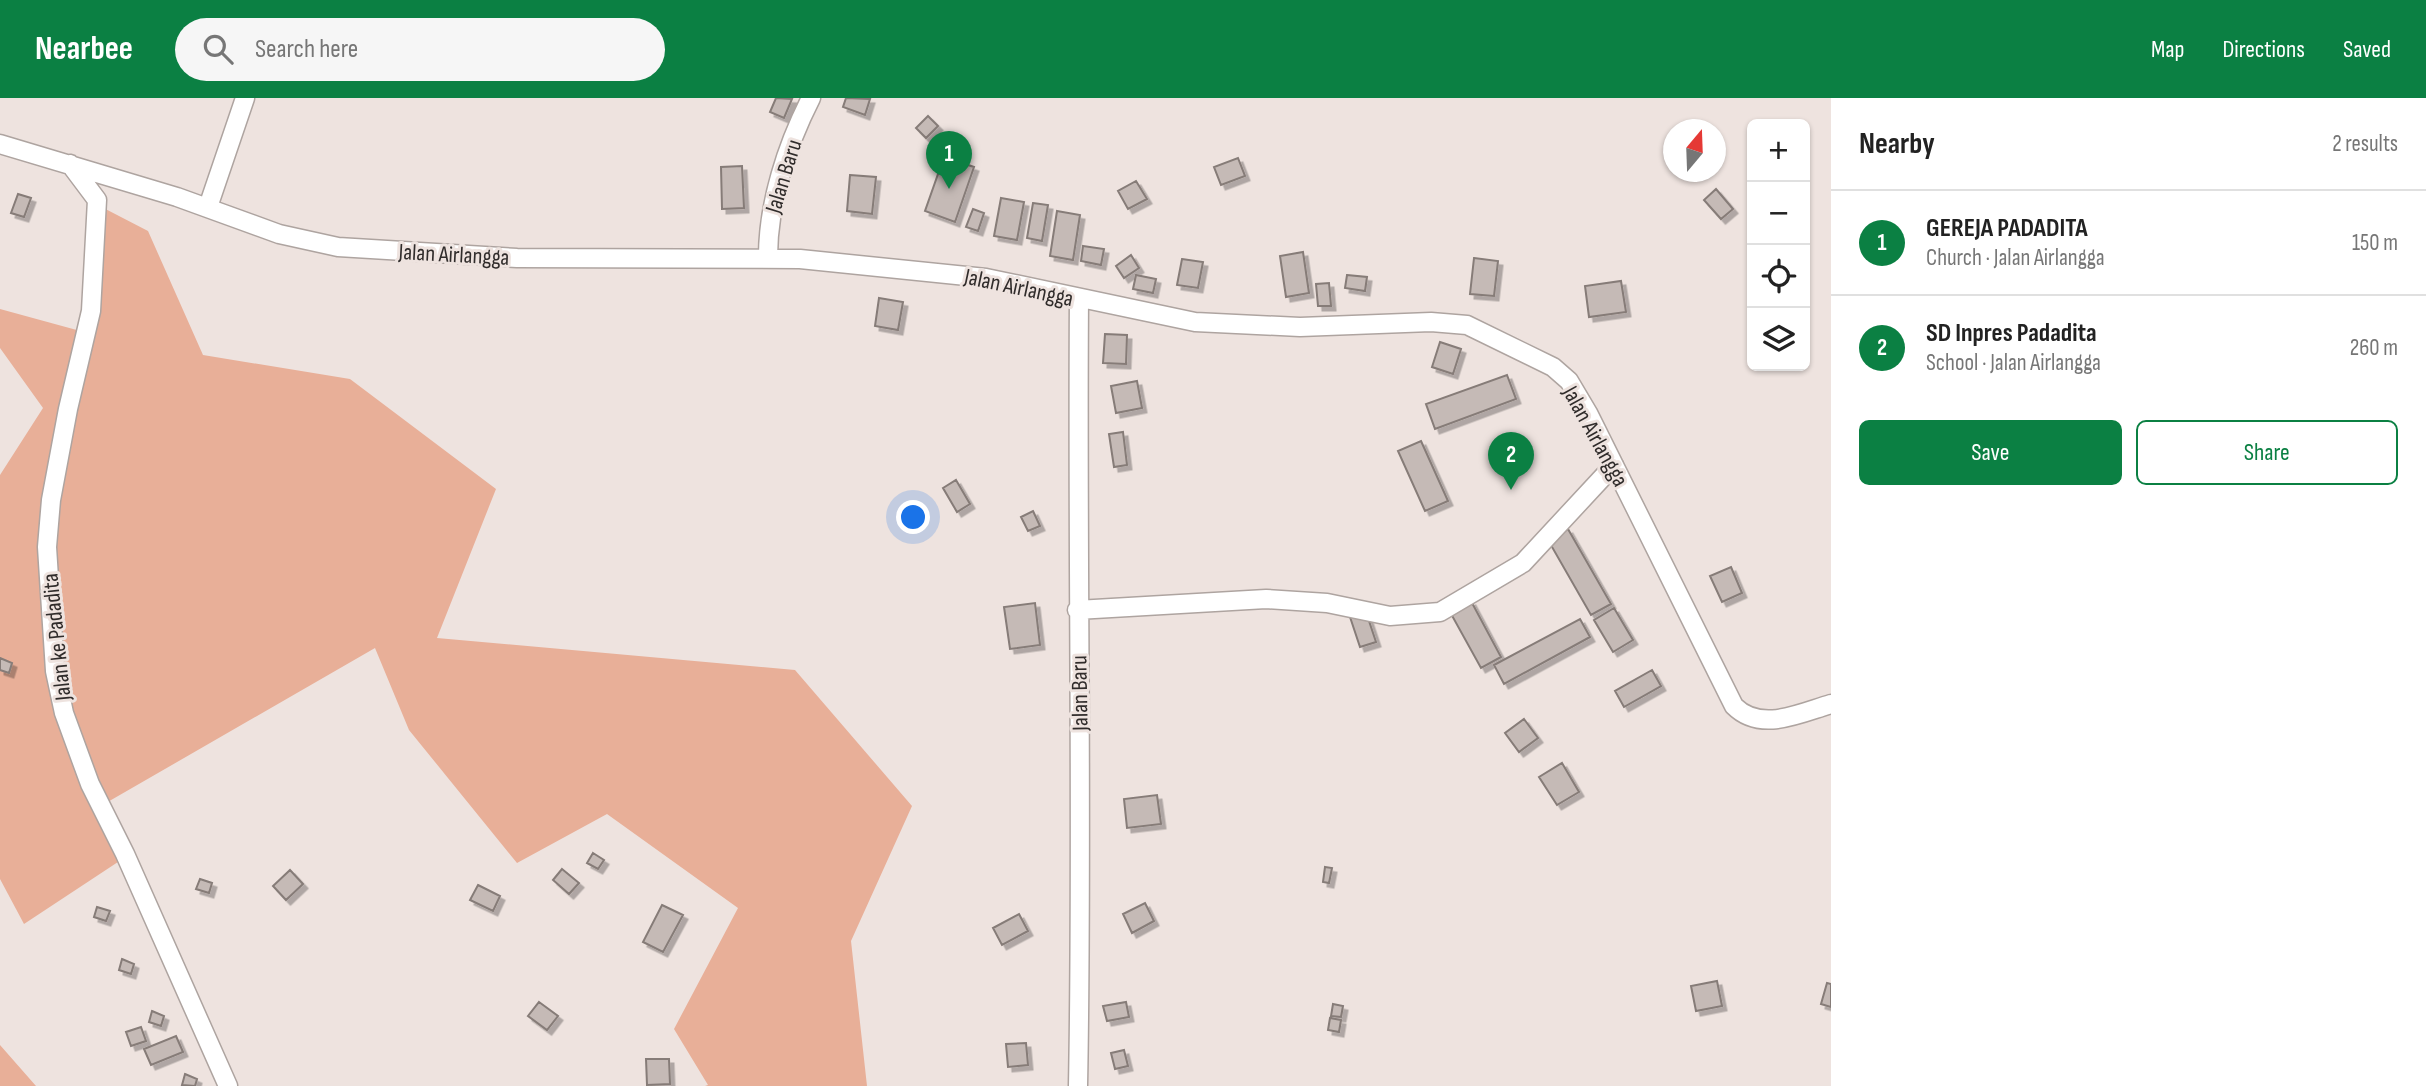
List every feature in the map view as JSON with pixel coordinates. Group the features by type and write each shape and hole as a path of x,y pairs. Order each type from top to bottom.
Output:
{"street":[{"path":"208,207 245,98"},
{"name":"Jalan Baru","path":"768,257 769,220 774,200 796,132 811,98"},
{"name":"Jalan Airlangga","path":"0,144 208,207 279,233 338,247 566,259 768,257 960,274 1013,282 1079,299 1195,322 1300,327 1431,322 1467,325 1553,367 1569,381 1734,706 1752,718 1768,721 1831,704"},
{"path":"69,163 97,200 115,178"},
{"name":"Jalan ke Padadita","path":"97,200 91,311 51,500 47,547 55,671 64,713 90,784 125,854 228,1086"},
{"name":"Jalan Baru","path":"1078,1086 1082,912 1077,610 1079,299"},
{"path":"1077,610 1266,599 1327,603 1390,617 1440,612 1523,564 1614,465"}],"shaded area":[{"path":"90,201 148,231 203,355 350,379 496,489 437,638 795,670 912,806 851,941 867,1086 705,1086 708,1085 674,1029 738,908 607,814 517,863 409,730 375,648 99,807 121,860 24,924 0,879 0,475 43,408 0,348 0,309 84,332"},
{"path":"0,1045 36,1086 0,1086"}],"building":[{"path":"776,98 792,99 784,118 770,112"},
{"path":"846,98 870,99 865,115 843,107"},
{"path":"928,116 938,126 926,138 916,128"},
{"path":"944,157 974,167 955,222 925,211"},
{"path":"1238,158 1245,176 1221,185 1214,167"},
{"path":"742,166 744,208 722,209 721,167"},
{"path":"850,175 876,177 872,214 847,211"},
{"path":"1136,181 1147,199 1128,209 1118,191"},
{"path":"1716,189 1733,209 1721,219 1704,200"},
{"path":"18,194 31,198 24,217 11,213"},
{"path":"1001,198 1024,202 1017,240 994,236"},
{"path":"1033,203 1048,205 1042,241 1027,238"},
{"path":"973,209 984,213 978,231 966,227"},
{"path":"1057,211 1080,215 1073,260 1050,256"},
{"path":"1083,246 1104,249 1101,265 1081,261"},
{"path":"1303,252 1309,293 1286,297 1280,256"},
{"path":"1131,255 1139,268 1124,278 1116,266"},
{"path":"1474,258 1498,261 1494,296 1470,294"},
{"path":"1182,259 1203,262 1198,288 1177,285"},
{"path":"1136,275 1156,279 1153,293 1133,289"},
{"path":"1347,275 1367,277 1365,291 1345,288"},
{"path":"1621,281 1626,312 1589,317 1585,286"},
{"path":"1329,283 1331,306 1318,306 1316,284"},
{"path":"879,298 903,302 898,330 875,326"},
{"path":"1105,334 1127,335 1126,364 1103,363"},
{"path":"1440,342 1461,349 1453,374 1432,367"},
{"path":"1507,375 1516,399 1435,429 1426,404"},
{"path":"1137,381 1142,408 1116,413 1111,386"},
{"path":"1123,432 1127,465 1114,467 1109,434"},
{"path":"1421,441 1448,501 1425,511 1398,451"},
{"path":"956,480 970,504 957,512 943,488"},
{"path":"1033,511 1040,526 1028,531 1021,517"},
{"path":"1568,529 1611,604 1591,615 1548,540"},
{"path":"1731,567 1742,593 1722,602 1710,576"},
{"path":"1471,601 1501,657 1481,668 1450,612"},
{"path":"1035,603 1040,645 1010,649 1004,607"},
{"path":"1614,608 1633,640 1613,652 1594,620"},
{"path":"1366,612 1376,642 1360,647 1350,617"},
{"path":"1580,619 1590,637 1504,684 1494,665"},
{"path":"0,658 12,663 9,673 0,670"},
{"path":"1652,670 1661,686 1624,707 1615,691"},
{"path":"1524,719 1538,738 1519,752 1505,733"},
{"path":"1562,763 1579,792 1557,805 1539,777"},
{"path":"1157,795 1161,824 1127,828 1124,799"},
{"path":"593,853 604,860 598,869 587,863"},
{"path":"1325,867 1332,868 1329,883 1323,882"},
{"path":"562,869 579,883 569,894 553,880"},
{"path":"290,870 303,884 286,900 273,886"},
{"path":"200,879 212,883 209,893 196,889"},
{"path":"478,885 500,896 493,911 470,900"},
{"path":"1145,903 1154,921 1132,933 1123,914"},
{"path":"662,905 683,915 663,952 643,942"},
{"path":"97,907 110,911 106,921 94,917"},
{"path":"1019,914 1028,931 1002,945 993,928"},
{"path":"122,959 134,964 131,974 119,970"},
{"path":"1717,981 1722,1006 1696,1011 1691,986"},
{"path":"1827,983 1831,984 1831,1007 1821,1004"},
{"path":"539,1002 558,1016 547,1030 528,1016"},
{"path":"1126,1002 1129,1017 1107,1021 1103,1006"},
{"path":"1333,1004 1343,1006 1341,1017 1331,1016"},
{"path":"152,1011 164,1016 161,1026 149,1022"},
{"path":"1330,1018 1341,1020 1339,1032 1328,1030"},
{"path":"141,1027 146,1041 131,1046 126,1032"},
{"path":"176,1036 183,1052 151,1065 144,1049"},
{"path":"1026,1043 1028,1065 1008,1067 1006,1044"},
{"path":"1124,1050 1128,1066 1115,1069 1111,1053"},
{"path":"646,1059 669,1059 670,1084 647,1085"},
{"path":"185,1074 197,1079 195,1086 182,1085"}],"place":[{"name":"GEREJA PADADITA","path":"949,189"},
{"name":"SD Inpres Padadita","path":"1511,490"}]}
